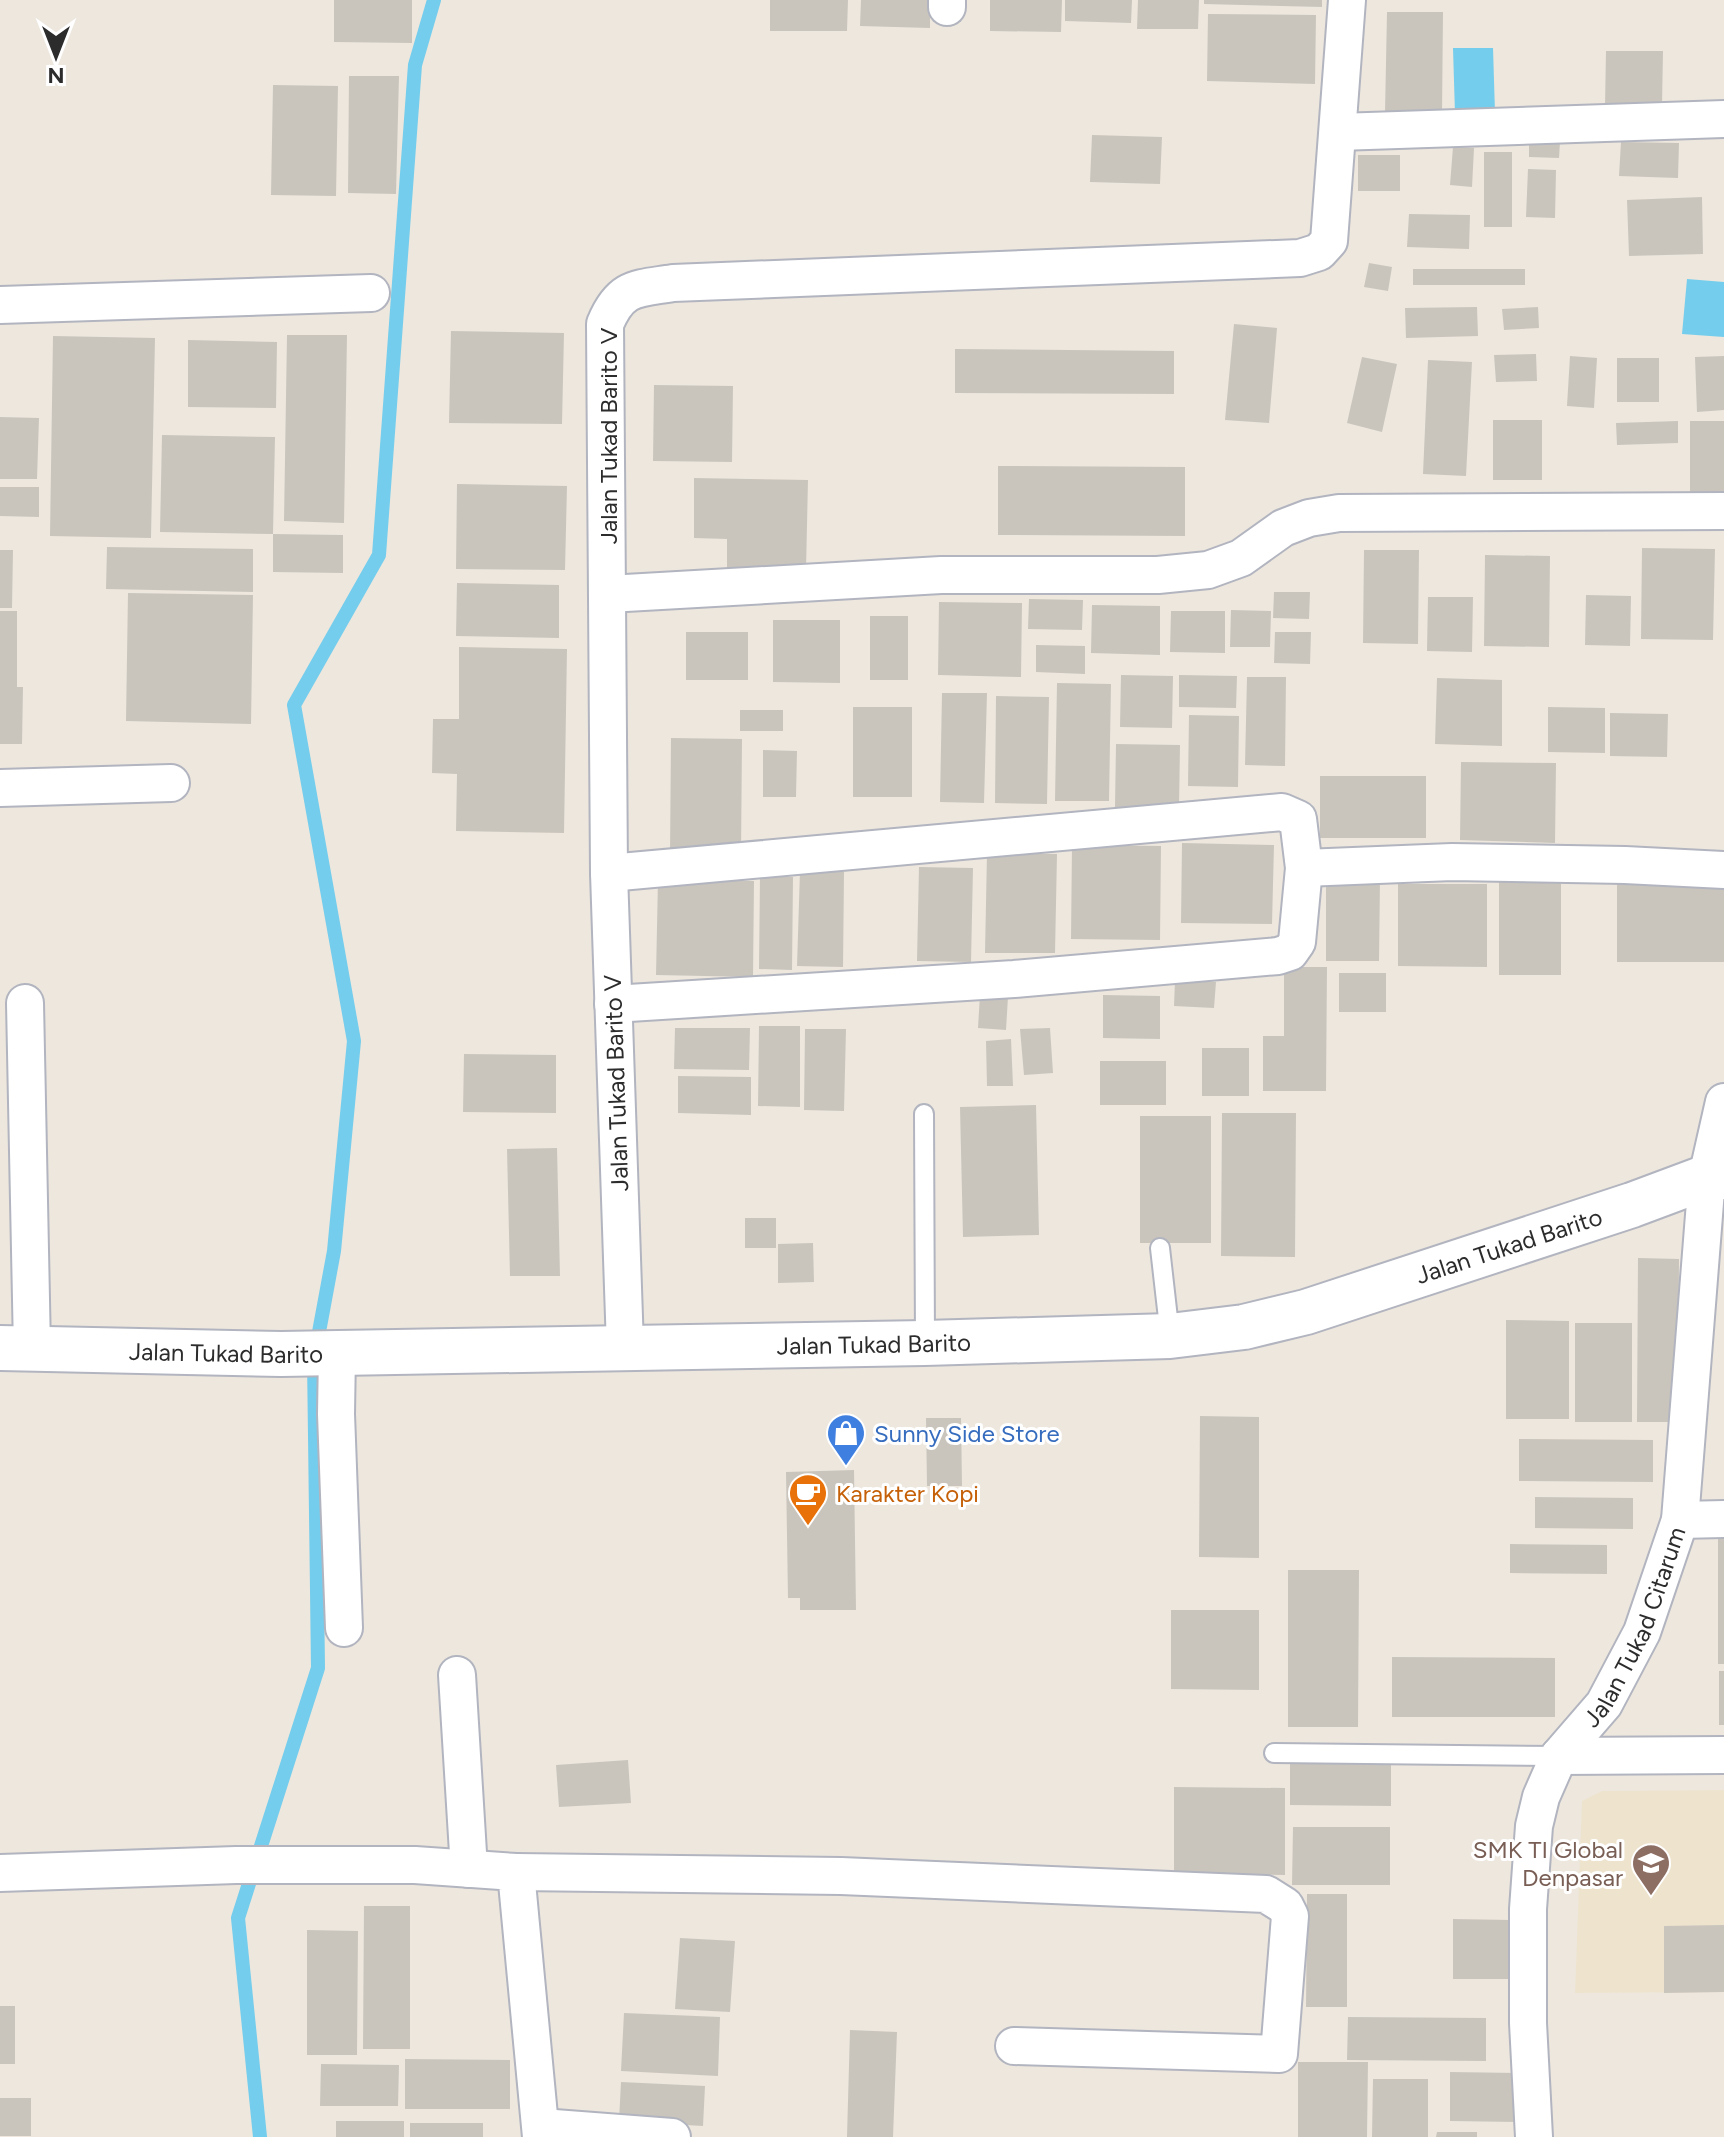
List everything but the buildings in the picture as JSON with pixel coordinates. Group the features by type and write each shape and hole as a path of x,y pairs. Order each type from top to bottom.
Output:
{"street":[{"name":"Jalan Tukad Barito V","path":"625,1347 609,873 605,324 613,304 629,290 673,283 1300,258 1319,252 1329,241 1347,0"},
{"path":"1338,132 1724,119"},
{"path":"0,305 371,293"},
{"path":"608,594 941,575 1170,574 1208,570 1241,558 1283,528 1309,518 1339,513 1724,511"},
{"path":"0,788 171,783"},
{"path":"609,873 1282,812 1298,819 1304,868 1297,942 1290,952 1278,956 1014,979 613,1004"},
{"path":"1304,868 1452,862 1724,870"},
{"path":"16,1349 25,1003"},
{"name":"Jalan Tukad Citarum","path":"1534,2137 1528,2023 1528,1909 1534,1826 1541,1797 1559,1756 1604,1704 1642,1632 1680,1520 1724,1102"},
{"name":"Jalan Tukad Barito","path":"16,1349 281,1354 1170,1336 1244,1327 1306,1312 1716,1177"},
{"path":"332,1353 344,1628"},
{"path":"1680,1520 1724,1519"},
{"path":"457,1675 469,1869"},
{"path":"1559,1756 1724,1755"},
{"path":"0,1873 236,1865 415,1865 516,1872 841,1876 1266,1894 1285,1906 1290,1916 1279,2054 1014,2046"},
{"path":"516,1872 541,2132 672,2137"}],"lane":[{"path":"924,1114 925,1343"},
{"path":"1160,1248 1170,1336"},
{"path":"1274,1753 1559,1756"}],"shaded area":[{"name":"SMK TI Global Denpasar","path":"1724,1790 1724,1992 1575,1993 1582,1801 1602,1791"}],"water":[{"path":"1453,48 1493,48 1495,113 1455,114"},
{"path":"1687,279 1724,282 1724,337 1682,334"}],"waterway":[{"path":"260,2137 238,1918 318,1668 314,1359 334,1251 354,1041 294,705 379,555 415,65 434,0"}],"place":[{"name":"Sunny Side Store","path":"846,1467"},
{"name":"Karakter Kopi","path":"808,1527"},
{"name":"SMK TI Global Denpasar","path":"1651,1897"}]}
